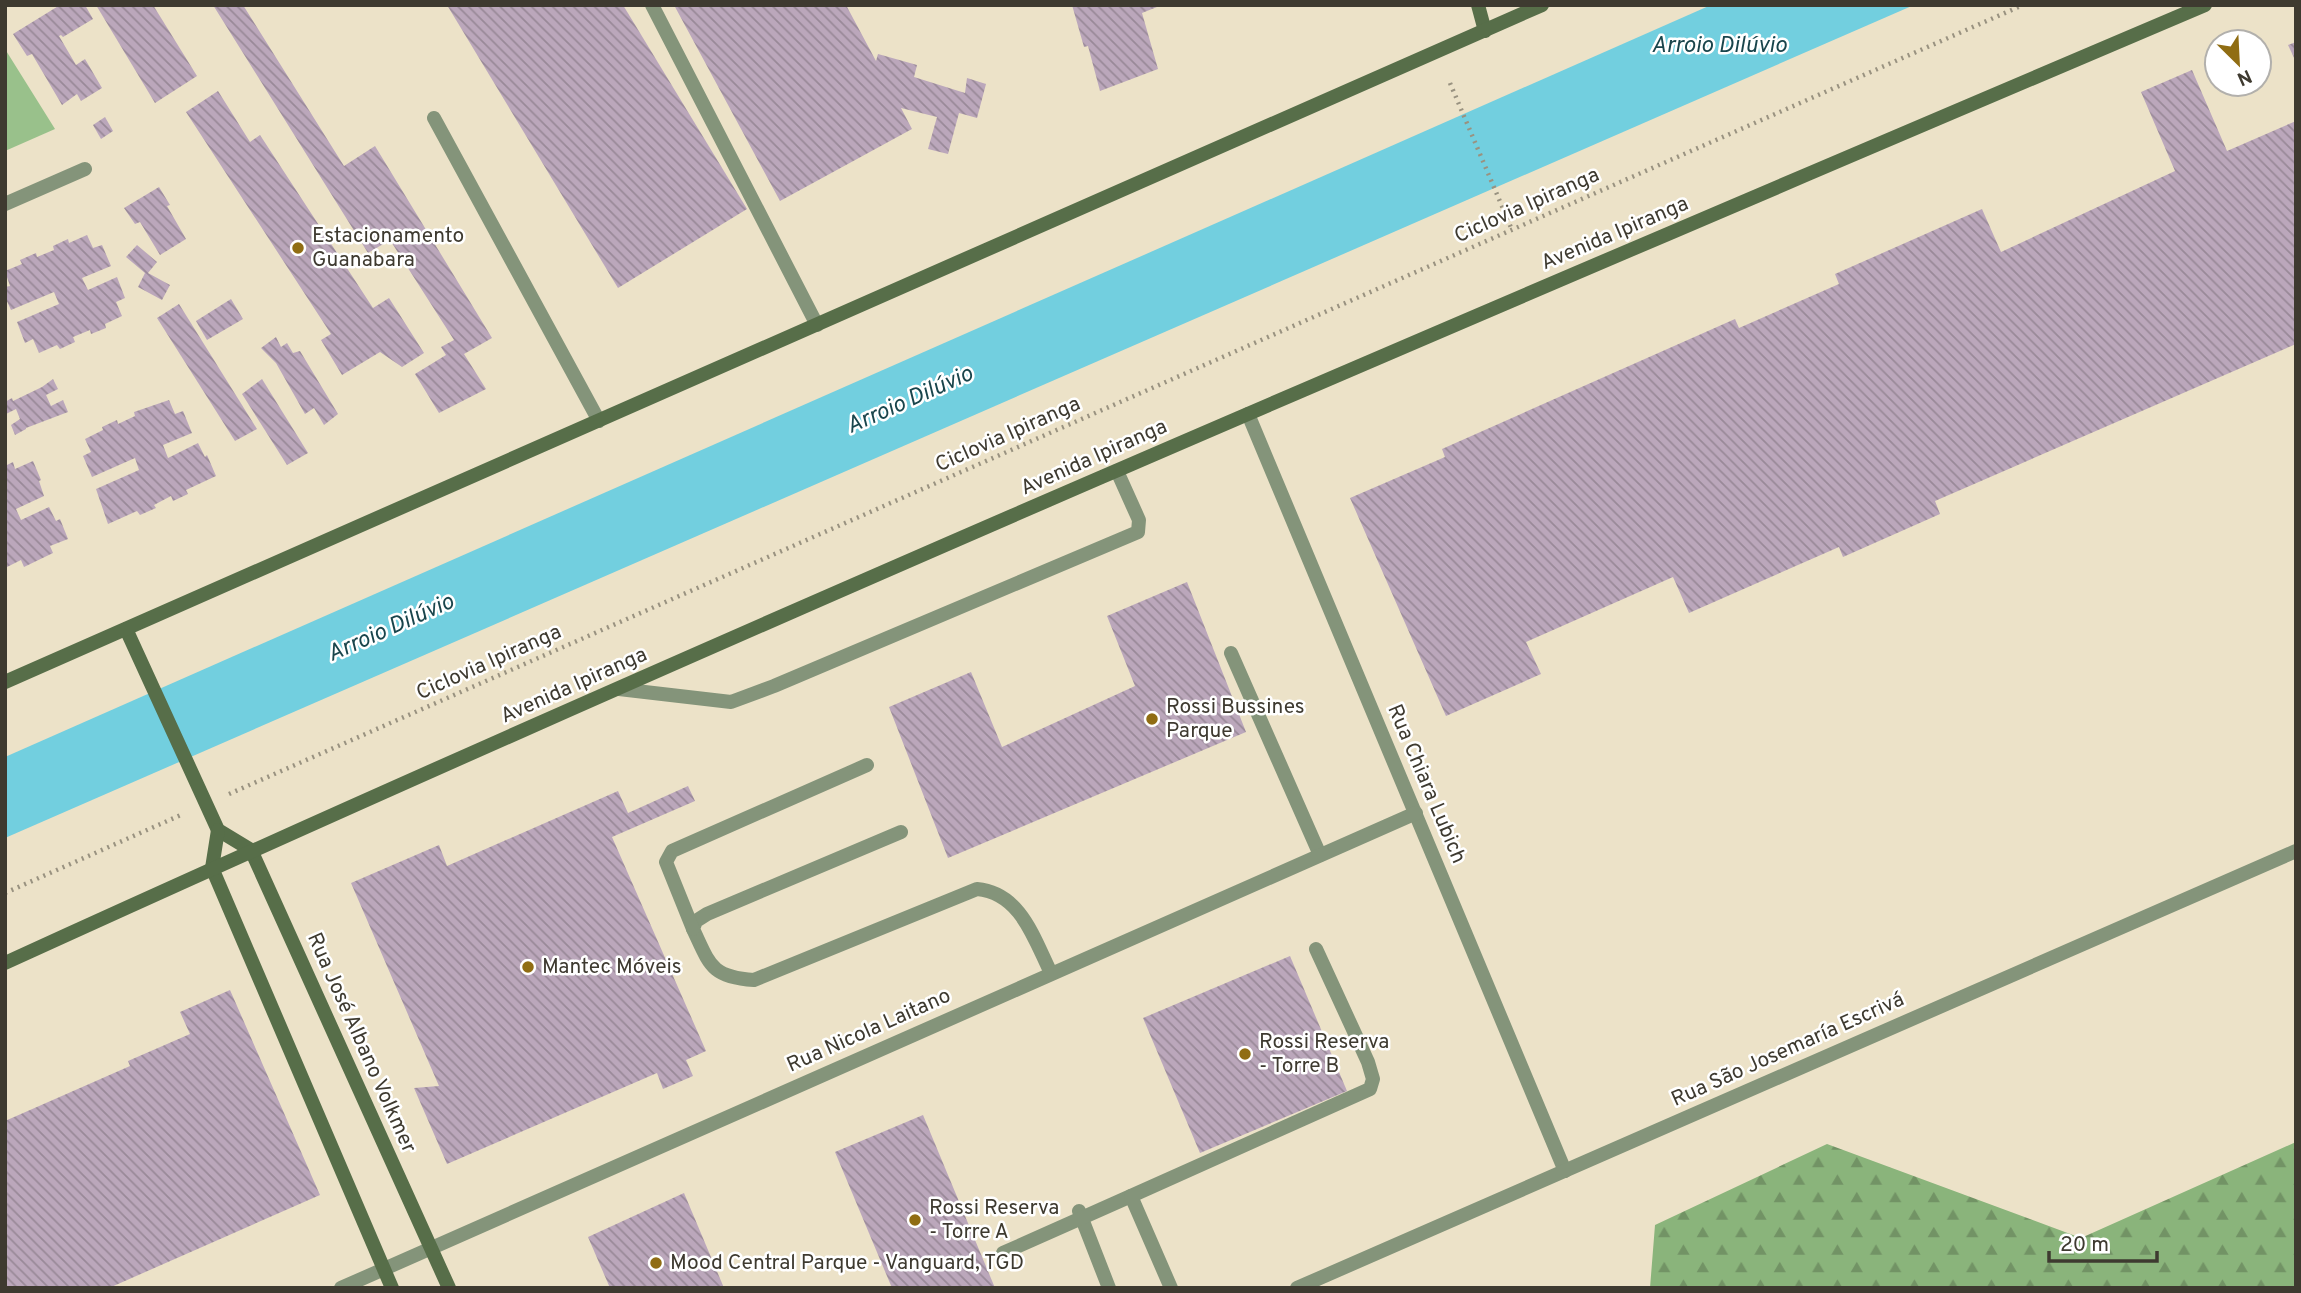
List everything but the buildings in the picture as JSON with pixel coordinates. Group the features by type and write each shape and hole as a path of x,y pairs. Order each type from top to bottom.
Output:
{"main road":[{"path":"1478,5 1485,31"},
{"path":"5,682 1542,5"},
{"name":"Avenida Ipiranga","path":"5,963 251,850 1117,471 2205,5"},
{"path":"126,629 218,830 251,850"},
{"path":"218,830 212,868 392,1288"},
{"name":"Rua José Albano Volkmer","path":"251,850 449,1288"}],"street":[{"path":"652,5 817,325"},
{"path":"434,118 600,421"},
{"path":"5,204 85,169"},
{"name":"Rua Chiara Lubich","path":"1248,414 1565,1171"},
{"path":"619,689 732,702 1138,532 1139,520 1117,471"},
{"path":"1231,653 1320,855"},
{"path":"867,765 672,851 666,862 711,965 724,975 754,980 977,889 990,890 1020,911 1051,973"},
{"name":"Rua Nicola Laitano","path":"341,1288 1416,813"},
{"path":"693,929 696,921 707,914 901,832"},
{"name":"Rua São Josemaría Escrivá","path":"1297,1288 2296,850"},
{"path":"1003,1253 1080,1214 1131,1196 1370,1088 1373,1079 1368,1062 1316,949"},
{"path":"1131,1196 1171,1288"},
{"path":"1080,1214 1109,1288"}],"path":[{"name":"Ciclovia Ipiranga","path":"5,893 204,802 2023,5"},
{"path":"1450,83 1512,230"}],"green space":[{"path":"5,49 55,129 5,151"},
{"path":"2296,1142 2296,1288 1650,1288 1655,1225 1827,1144 2081,1238"}],"water":[{"name":"Arroio Dilúvio","path":"1711,5 1914,5 5,838 5,757"}],"place":[{"name":"Estacionamento Guanabara","path":"298,248"},
{"name":"Rossi Bussines Parque","path":"1152,719"},
{"name":"Mantec Móveis","path":"528,967"},
{"name":"Rossi Reserva - Torre B","path":"1245,1054"},
{"name":"Rossi Reserva - Torre A","path":"915,1220"},
{"name":"Mood Central Parque - Vanguard, TGD","path":"656,1263"}]}
